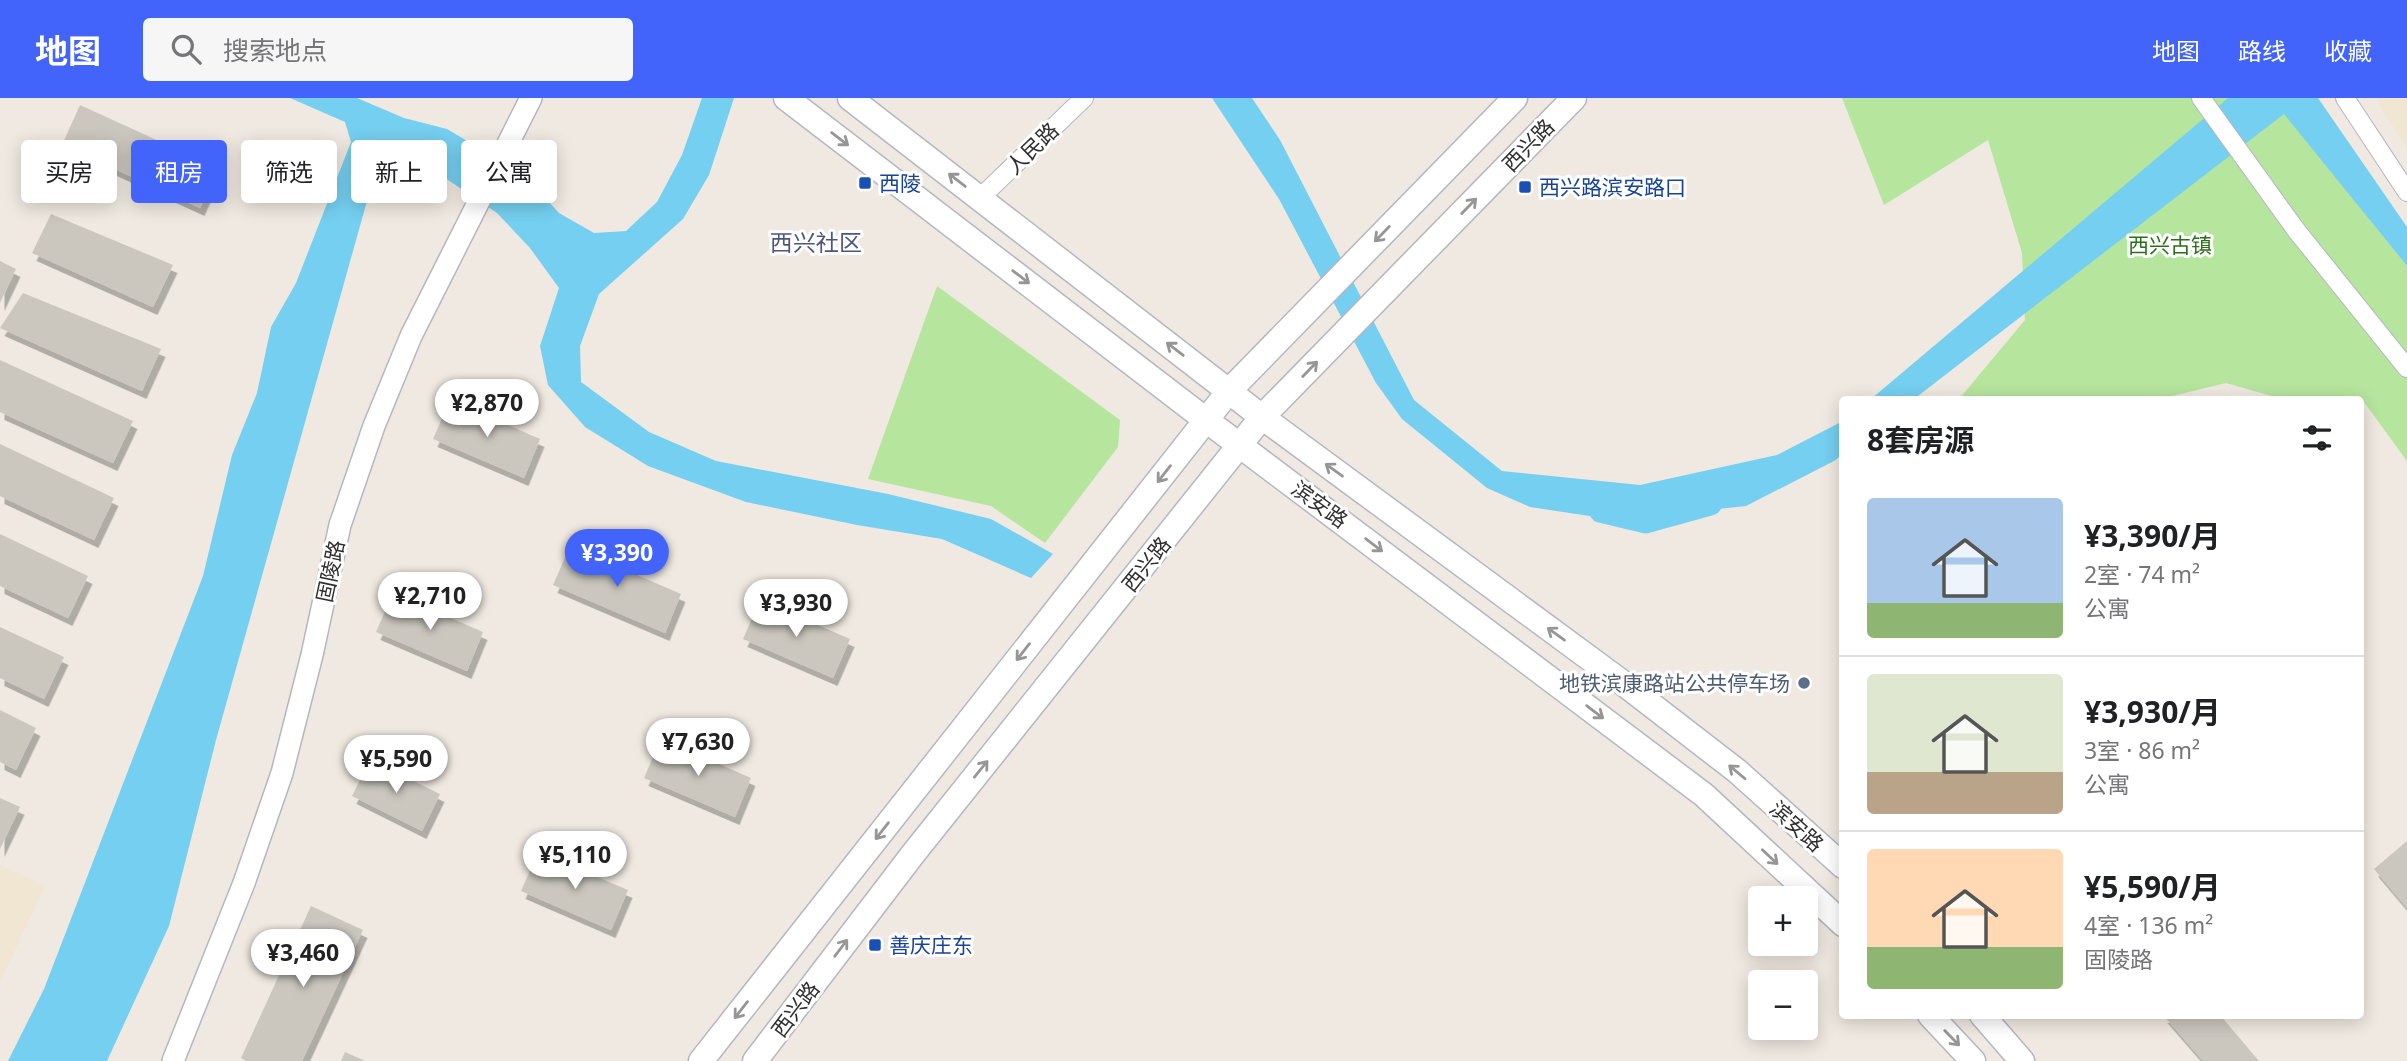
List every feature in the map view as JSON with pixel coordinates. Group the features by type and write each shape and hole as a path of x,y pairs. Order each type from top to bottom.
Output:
{"main road":[{"name":"滨安路","path":"786,98 1206,420 1704,795 1839,920"},
{"name":"滨安路","path":"850,98 1262,417 1623,683 1737,771 1839,862"},
{"name":"西兴路","path":"701,1061 1229,391 1516,98"},
{"name":"西兴路","path":"755,1061 913,854 1262,417 1574,98"},
{"path":"1934,1019 1973,1061"},
{"path":"1985,1019 2022,1061"}],"street":[{"name":"固陵路","path":"173,1061 244,883 282,773 312,655 340,525 374,426 411,336 531,98"},
{"name":"人民路","path":"980,198 1084,98"},
{"path":"2201,98 2296,230 2407,368"},
{"path":"2345,98 2407,192"}],"shaded area":[{"path":"2377,98 2407,98 2407,147 2380,106"},
{"path":"0,865 45,886 0,982"}],"green space":[{"name":"西兴古镇","path":"1842,98 2272,98 2407,266 2407,461 2364,402 2364,396 2272,396 2226,383 2172,396 1962,396 2025,320 2022,253 1988,140 1884,205"},
{"path":"937,286 1120,420 1118,447 1045,543 991,506 868,479"}],"water":[{"path":"290,98 357,98 404,118 447,129 466,140 461,140 461,189 447,179 447,140 351,142 345,122"},
{"path":"702,98 734,98 709,175 683,219 599,294 580,346 581,382 649,432 716,461 888,494 991,519 1053,554 1031,578 942,539 746,502 648,466 585,427 548,385 540,346 559,288 530,248 497,213 482,203 550,203 559,213 594,233 626,231 657,202 682,155"},
{"path":"1212,98 1252,98 1280,140 1414,400 1502,471 1640,485 1777,455 1839,423 1839,457 1746,506 1616,520 1530,507 1487,488 1402,419 1376,383 1279,199"},
{"path":"2228,98 2318,98 2407,227 2407,266 2284,114 1918,396 1875,396"},
{"path":"351,142 351,203 366,203 216,740 169,926 107,1061 8,1061 44,989 203,576 232,455 257,393 271,327 296,283 327,203 337,203 337,178"}],"building":[{"path":"80,105 157,140 131,140 131,176 117,170 117,140 64,140"},
{"path":"189,203 202,203 200,208"},
{"path":"51,214 173,265 153,307 32,253"},
{"path":"0,261 16,269 0,303"},
{"path":"23,293 161,349 142,391 0,328"},
{"path":"0,360 133,421 113,463 0,412"},
{"path":"450,400 540,439 524,478 433,439"},
{"path":"0,444 114,498 94,540 0,496"},
{"path":"0,534 88,576 68,618 0,586"},
{"path":"570,546 681,594 665,633 553,585"},
{"path":"393,593 483,632 467,671 376,632"},
{"path":"760,600 850,639 833,678 743,639"},
{"path":"0,627 64,657 44,699 0,678"},
{"path":"0,710 36,728 16,770 0,762"},
{"path":"661,739 751,778 735,817 644,778"},
{"path":"370,760 440,794 422,831 352,796"},
{"path":"0,798 20,807 0,849"},
{"path":"2407,841 2407,908 2374,869"},
{"path":"538,852 628,890 611,930 521,891"},
{"path":"311,906 363,930 302,1061 246,1061 241,1058"},
{"path":"2166,1019 2223,1019 2259,1061 2203,1061"},
{"path":"345,1052 365,1061 341,1061"}],"waterway":[{"path":"1600,512 1646,523 1711,505"}],"place":[{"name":"西陵","path":"865,183"},
{"name":"西兴路滨安路口","path":"1525,187"},
{"name":"地铁滨康路站公共停车场","path":"1804,683"},
{"name":"善庆庄东","path":"875,945"}],"district":[{"name":"西兴社区","path":"816,242"}]}
